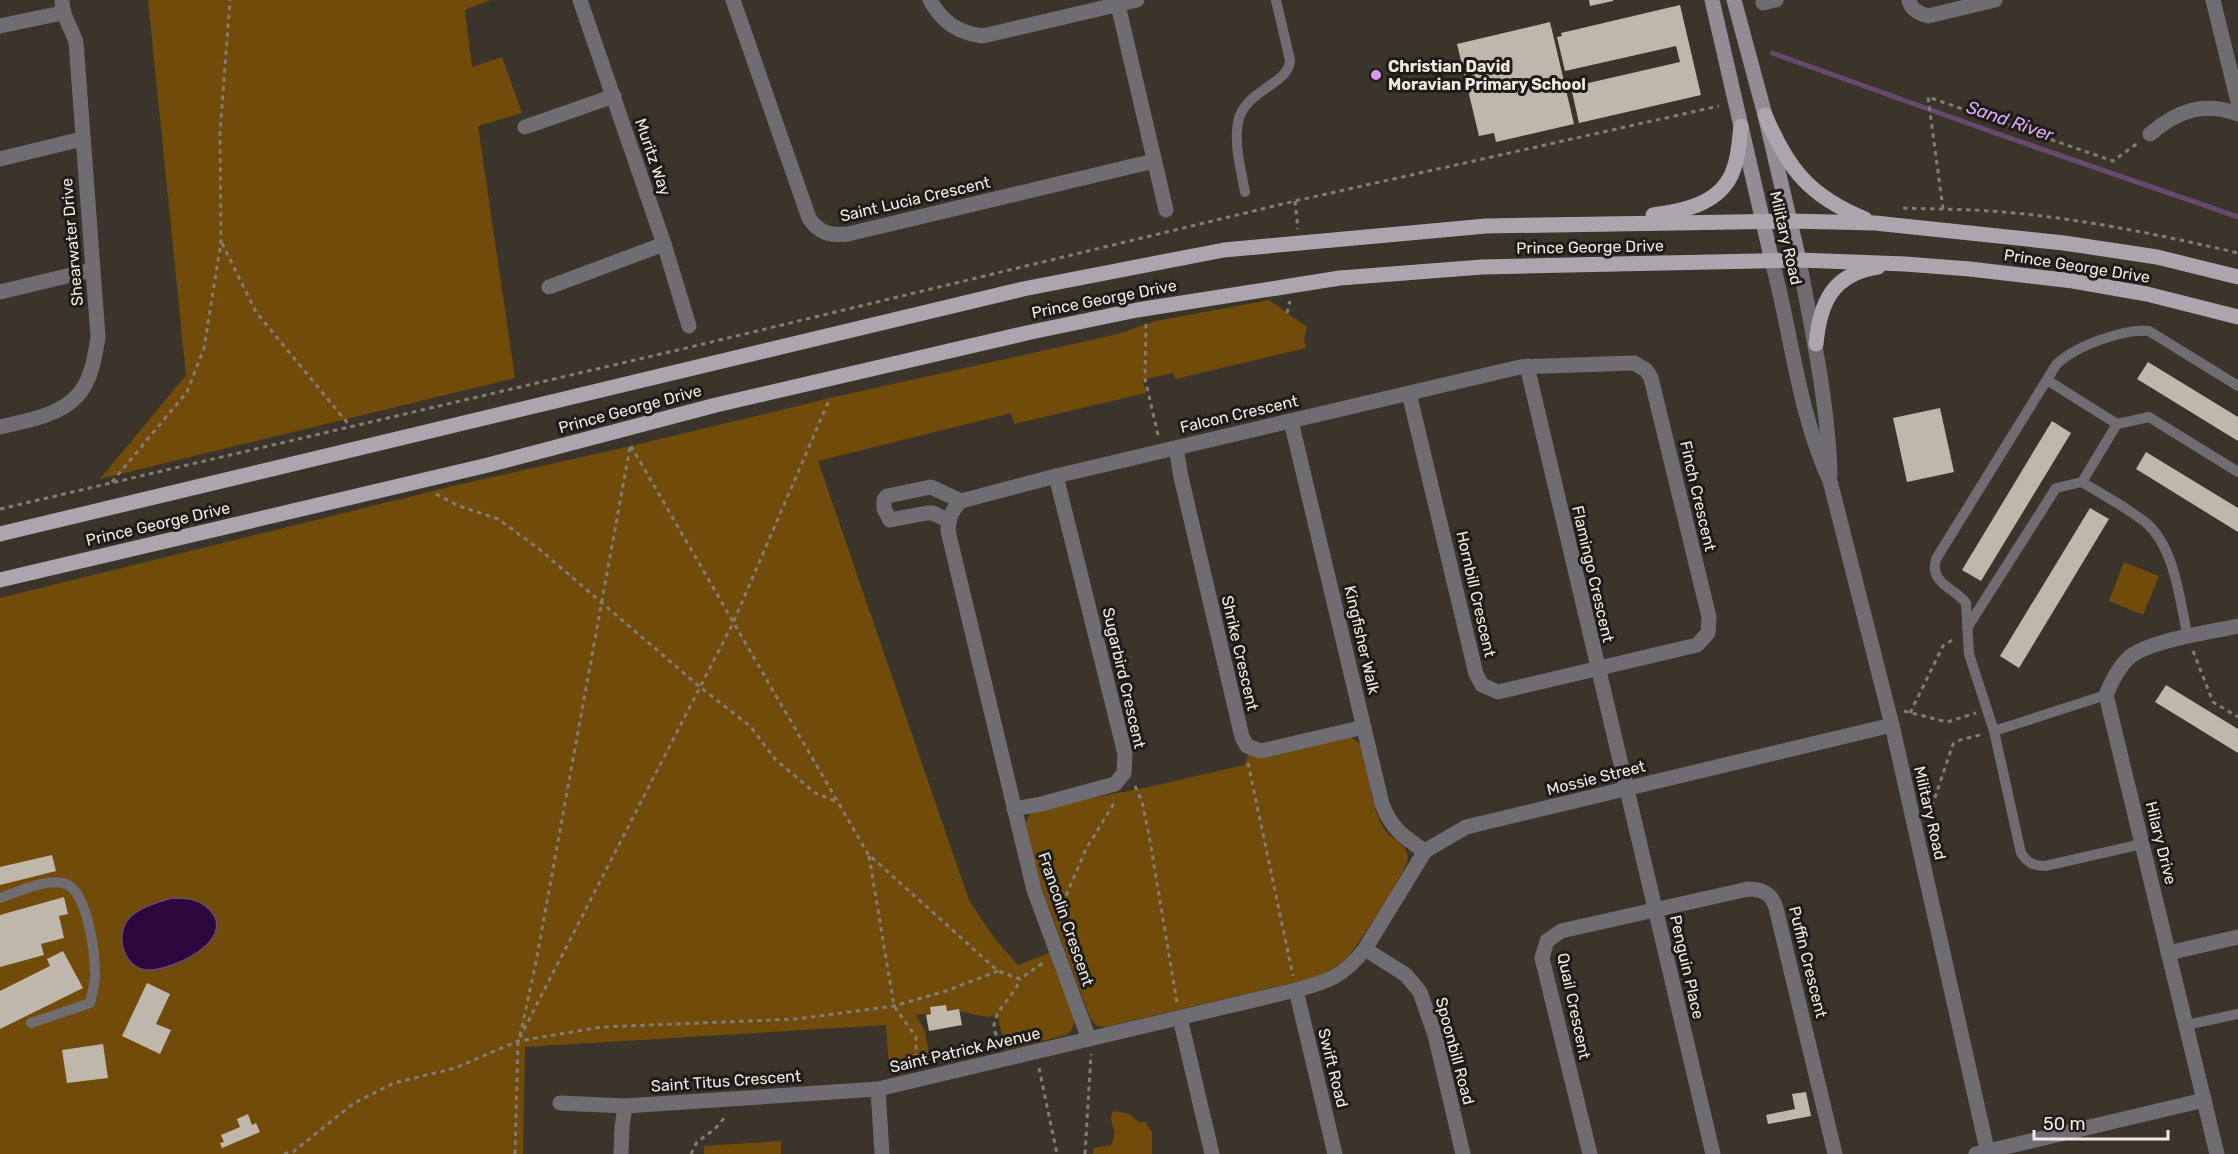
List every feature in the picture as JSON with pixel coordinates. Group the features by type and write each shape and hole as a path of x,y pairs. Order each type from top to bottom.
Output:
{"main road":[{"name":"Military Road","path":"1712,0 1772,261"},
{"name":"Military Road","path":"1734,0 1765,115 1799,260"},
{"path":"1765,115 1787,161 1799,176 1828,200 1875,223"},
{"path":"1593,223 1692,207 1716,196 1725,187 1735,168 1741,126"},
{"name":"Prince George Drive","path":"0,534 1066,280 1235,249 1486,226 1790,221 1875,223 1943,228 2087,246 2157,257 2238,277"},
{"name":"Prince George Drive","path":"0,580 488,465 716,405 1031,332 1137,310 1340,278 1470,268 1799,260 1905,264 1970,268 2073,281 2147,294 2238,317"},
{"path":"1816,344 1823,306 1828,296 1841,282 1862,271 1905,264"}],"street":[{"name":"Muritz Way","path":"580,0 664,244 689,326"},
{"name":"Saint Lucia Crescent","path":"733,0 809,218 821,231 837,235 848,234 1154,161"},
{"path":"930,0 943,20 953,27 962,32 983,36 1137,0"},
{"path":"1909,0 1910,5 1918,13 1928,16 1995,0"},
{"path":"2213,0 2238,102"},
{"path":"1118,5 1166,210"},
{"path":"0,26 62,6"},
{"name":"Shearwater Drive","path":"0,427 46,415 79,395 94,361 98,336 76,42 62,6"},
{"path":"525,127 614,96"},
{"path":"2150,135 2170,119 2202,108 2218,107 2238,114"},
{"path":"0,159 82,140"},
{"path":"549,287 664,244"},
{"name":"Military Road","path":"1799,260 1816,344 1830,449 1830,481"},
{"name":"Military Road","path":"1772,261 1816,450 1830,481 1892,725 1984,1153"},
{"path":"0,292 92,270"},
{"name":"Finch Crescent","path":"1527,366 1628,363 1638,364 1646,369 1651,378 1708,617 1708,633 1697,645 1597,669"},
{"name":"Falcon Crescent","path":"961,501 1169,449 1527,366"},
{"name":"Flamingo Crescent","path":"1527,366 1625,789"},
{"name":"Hornbill Crescent","path":"1409,393 1478,680 1487,689 1498,692 1597,669"},
{"name":"Kingfisher Walk","path":"1291,421 1386,814 1399,833 1425,851"},
{"name":"Shrike Crescent","path":"1169,449 1181,477 1242,736 1247,746 1254,750"},
{"name":"Sugarbird Crescent","path":"1056,477 1125,754 1124,773 1115,784"},
{"path":"931,488 961,501 952,509 949,521 933,513 890,520 884,509 884,500 887,496 931,488"},
{"name":"Francolin Crescent","path":"949,521 948,531 1034,891 1089,1039"},
{"path":"2106,694 2117,672 2132,656 2160,645 2238,626"},
{"name":"Hilary Drive","path":"2106,694 2217,1154"},
{"name":"Mossie Street","path":"1365,950 1425,851 1466,827 1892,725"},
{"path":"1254,750 1261,752 1364,727"},
{"path":"1014,809 1115,784"},
{"name":"Penguin Place","path":"1625,789 1713,1154"},
{"name":"Puffin Crescent","path":"1655,910 1748,889 1762,891 1770,897 1776,908 1835,1154"},
{"name":"Quail Crescent","path":"1590,1154 1542,958 1544,949 1547,941 1561,931 1655,910"},
{"path":"2168,953 2238,937"},
{"path":"1089,1039 1323,983 1341,974 1365,950"},
{"name":"Spoonbill Road","path":"1365,950 1406,975 1423,998 1435,1035 1462,1154"},
{"name":"Swift Road","path":"1296,990 1335,1154"},
{"path":"1180,1018 1212,1154"},
{"name":"Saint Patrick Avenue","path":"882,1154 878,1089 1089,1039"},
{"name":"Saint Titus Crescent","path":"560,1103 625,1106 878,1089"},
{"path":"1984,1153 2204,1100"},
{"path":"621,1154 625,1106"}],"lane":[{"path":"1245,192 1238,156 1238,121 1251,98 1284,75 1290,66 1276,0"},
{"path":"2142,844 2045,866 2037,866 2026,861 2021,853 1994,731 1969,654 1966,603 1939,580 1934,571 1936,560 2056,365 2067,356 2111,336 2136,329 2149,331 2238,386"},
{"path":"2047,380 2117,424 2150,417 2238,472"},
{"path":"2082,482 2117,424"},
{"path":"1966,630 2056,488 2082,482 2145,522 2156,533 2169,560 2188,638"},
{"path":"1994,731 2106,694"},
{"path":"0,898 41,885 65,883 76,890 83,903 92,942 95,977 90,1003 31,1023"},
{"path":"2186,1025 2238,1014"}],"path":[{"path":"112,483 187,392 204,348 221,242 220,133 230,0"},
{"path":"1943,209 1928,97 2112,161 2150,135"},
{"path":"0,509 710,342 1295,201 1719,106"},
{"path":"1295,201 1298,232"},
{"path":"1902,208 1990,211 2057,218 2170,237 2238,253"},
{"path":"221,242 256,312 350,426"},
{"path":"1287,312 1292,296"},
{"path":"1146,324 1145,380 1169,449"},
{"path":"519,1041 733,623 830,398"},
{"path":"515,1154 519,1041 536,962 631,446 868,854 998,972 1020,980"},
{"path":"432,491 459,506 498,519 537,548 700,687 750,726 775,759 815,793 838,802"},
{"path":"1910,713 1943,646 1966,630"},
{"path":"2188,638 2213,702 2238,717"},
{"path":"1899,710 1947,722 1987,710"},
{"path":"1926,825 1953,744 1994,731"},
{"path":"1254,750 1247,765 1296,990"},
{"path":"1125,765 1142,802 1180,1018"},
{"path":"1049,932 1086,849 1117,797 1115,784"},
{"path":"868,854 894,1006 916,1037 916,1067"},
{"path":"1004,1060 994,1027 997,1015 1017,989 1020,980 1056,950"},
{"path":"284,1154 293,1152 354,1102 394,1083 455,1068 519,1041 602,1027 796,1019 894,1006 946,991 998,972"},
{"path":"1085,1154 1092,1057 1089,1039"},
{"path":"1036,1052 1057,1154"},
{"path":"691,1154 697,1142 715,1129 723,1118 742,1109 741,1098"}],"shaded area":[{"path":"148,0 490,0 465,10 472,67 502,57 522,113 478,126 515,378 100,479 186,375"},
{"path":"1269,300 1307,327 1304,339 1306,348 1175,379 1173,373 1145,379 1143,381 1146,393 1014,424 1011,413 818,461 969,900 992,935 1018,965 1049,953 1075,1021 1071,1031 1066,1035 1006,1050 997,1015 985,1016 947,1011 945,1005 931,1007 931,1014 916,1015 925,1031 930,1061 889,1070 886,1025 525,1047 523,1154 0,1154 0,598 461,484 1118,334 1156,321"},
{"path":"2124,562 2159,576 2143,615 2109,601"},
{"path":"1351,737 1360,744 1362,749 1379,819 1386,832 1405,849 1408,859 1380,910 1346,959 1313,978 1105,1027 1097,1026 1091,1020 1039,881 1025,825 1030,814 1037,809 1244,765 1249,753"},
{"path":"172,898 192,900 206,906 216,921 216,932 198,952 186,959 159,969 139,968 132,964 124,949 122,941 125,924 139,911"},
{"path":"1115,1111 1129,1114 1139,1122 1145,1122 1152,1132 1152,1154 1093,1154 1094,1148 1111,1145 1114,1131 1111,1116"},
{"path":"781,1141 781,1154 704,1154 704,1146"}],"building":[{"path":"1589,0 1613,0 1613,1 1590,6"},
{"path":"1680,5 1701,95 1579,123 1571,87 1680,62 1676,46 1565,71 1557,37 1562,36 1561,33"},
{"path":"1550,22 1574,124 1496,142 1494,133 1479,136 1457,44"},
{"path":"2148,362 2238,417 2238,441 2137,379"},
{"path":"1940,408 1954,472 1907,482 1893,418"},
{"path":"2052,421 2071,433 1981,581 1962,570"},
{"path":"2146,452 2238,508 2238,532 2136,469"},
{"path":"2090,508 2109,519 2019,668 2000,656"},
{"path":"2166,685 2238,729 2238,753 2155,702"},
{"path":"52,855 56,871 0,885 0,867"},
{"path":"64,897 68,914 59,916 64,938 41,944 44,955 0,967 0,915"},
{"path":"63,951 83,988 0,1029 0,991 50,966 47,959"},
{"path":"147,983 170,994 156,1024 171,1030 160,1054 122,1036"},
{"path":"946,1005 947,1011 959,1009 962,1025 929,1031 926,1015 931,1014 930,1007"},
{"path":"103,1044 108,1078 67,1083 62,1050"},
{"path":"1806,1092 1811,1116 1768,1124 1766,1115 1795,1109 1792,1094"},
{"path":"248,1114 252,1125 256,1123 260,1132 222,1148 220,1143 224,1142 221,1135 240,1127 237,1119"}],"waterway":[{"name":"Sand River","path":"1772,53 2238,217"}],"place":[{"name":"Christian David Moravian Primary School","path":"1376,75"}]}
